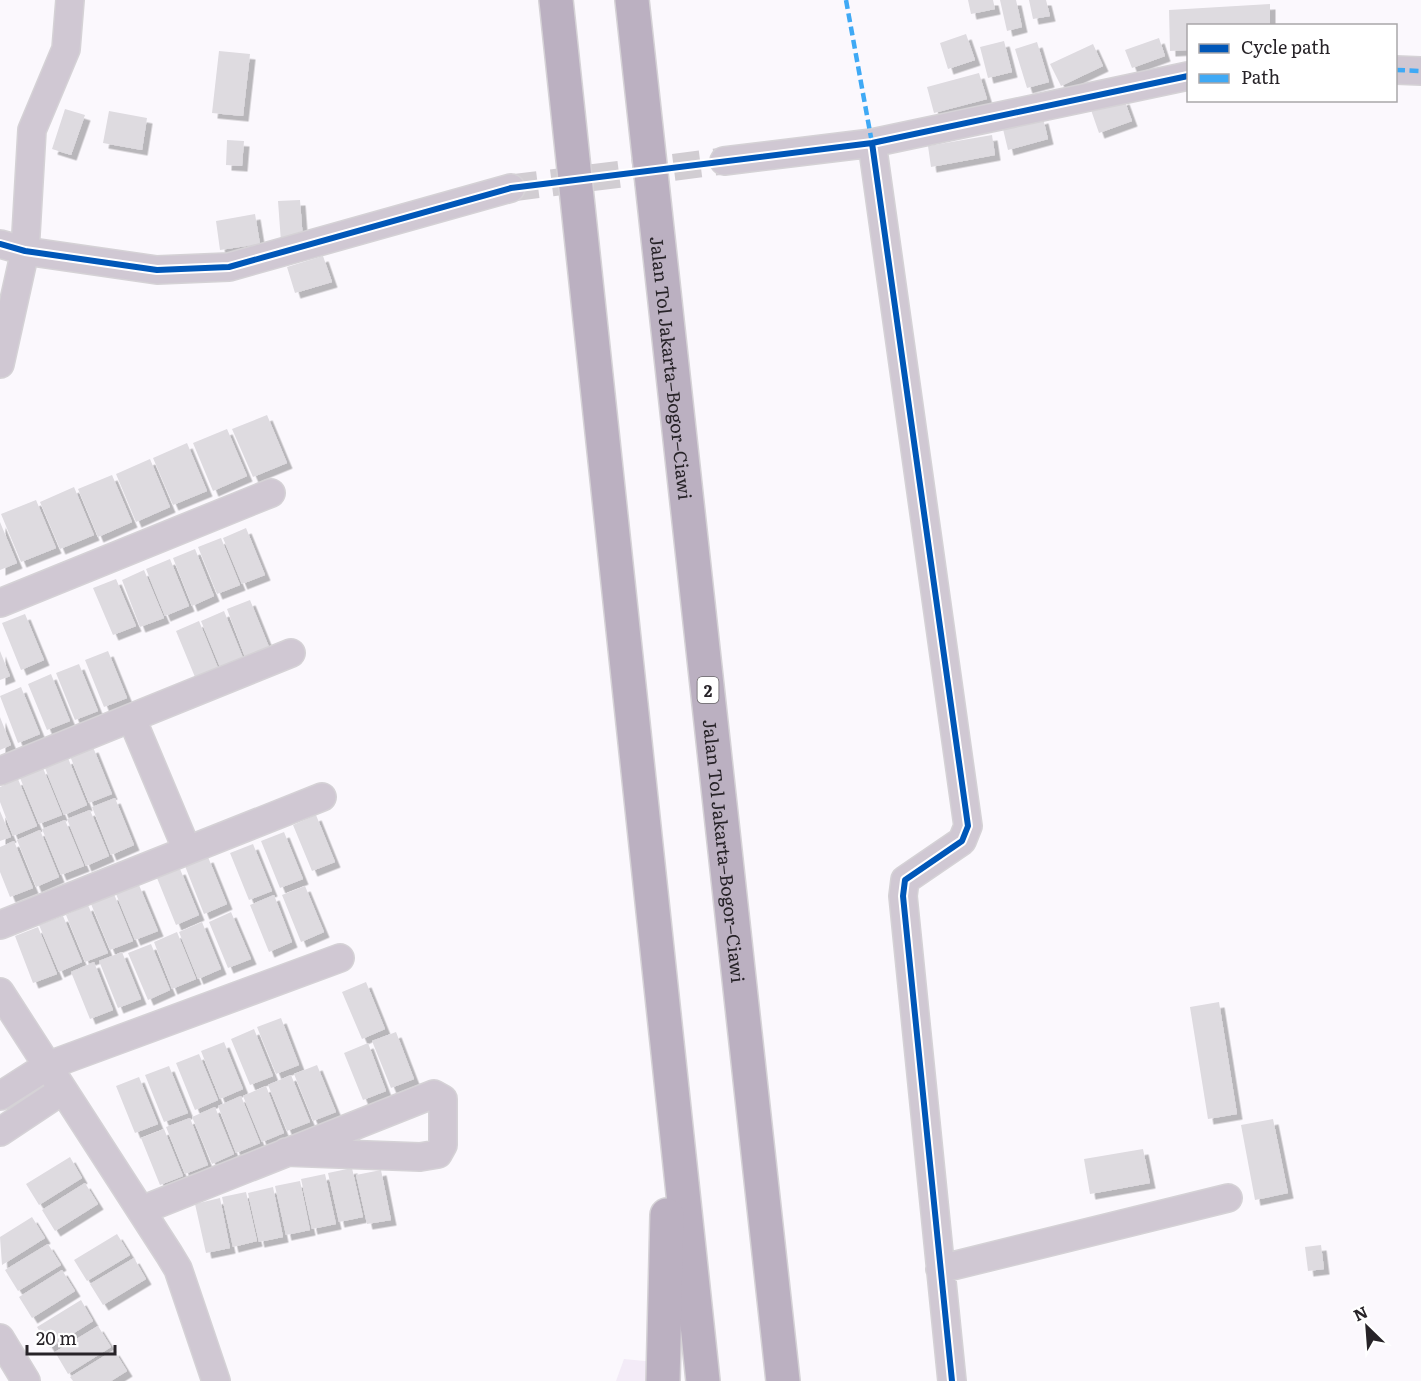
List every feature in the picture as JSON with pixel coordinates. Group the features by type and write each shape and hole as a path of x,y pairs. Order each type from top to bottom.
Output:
{"highway":[{"path":"556,0 669,1082 703,1381"},
{"name":"Jalan Tol Jakarta–Bogor–Ciawi","path":"632,0 783,1381"},
{"path":"663,1381 669,1082"}],"street":[{"path":"0,364 12,248 32,130 66,49 70,0"},
{"path":"1397,70 1421,70"},
{"path":"724,161 872,143 1187,76"},
{"path":"872,143 968,826 962,841 905,880 903,896 952,1381"},
{"path":"12,248 157,270 229,267 512,188"},
{"path":"0,603 271,493"},
{"path":"0,771 291,653"},
{"path":"132,719 187,850"},
{"path":"0,924 322,796"},
{"path":"0,1096 47,1066 340,958"},
{"path":"0,992 178,1269 216,1381"},
{"path":"0,1132 63,1090"},
{"path":"142,1210 286,1152 434,1094 443,1099 442,1144 438,1154 420,1157 286,1152"},
{"path":"940,1269 1228,1197"},
{"path":"0,1338 26,1381"}],"shaded area":[{"path":"624,1359 676,1364 678,1381 616,1381"}],"building":[{"path":"968,0 993,0 995,9 971,14"},
{"path":"1000,0 1016,0 1022,27 1007,31"},
{"path":"1029,0 1046,0 1050,16 1033,19"},
{"path":"1270,4 1270,24 1187,24 1187,50 1170,51 1169,10"},
{"path":"966,34 975,60 948,69 940,43"},
{"path":"1159,38 1165,56 1132,68 1125,50"},
{"path":"1004,41 1012,72 988,78 980,47"},
{"path":"1037,42 1049,82 1027,88 1015,49"},
{"path":"1093,44 1103,66 1061,86 1050,64"},
{"path":"219,51 250,54 243,116 212,113"},
{"path":"979,73 987,99 934,113 927,87"},
{"path":"1124,99 1132,121 1099,133 1091,110"},
{"path":"65,109 85,115 71,155 52,149"},
{"path":"109,111 147,118 142,150 103,143"},
{"path":"1043,118 1048,139 1008,150 1003,129"},
{"path":"992,135 995,155 931,167 928,146"},
{"path":"227,140 244,141 242,166 226,165"},
{"path":"300,200 303,240 281,242 278,201"},
{"path":"255,214 260,244 220,250 216,221"},
{"path":"323,256 332,282 295,293 287,267"},
{"path":"267,415 287,463 253,477 232,429"},
{"path":"227,429 247,476 213,491 193,443"},
{"path":"187,443 207,491 173,505 153,458"},
{"path":"150,459 170,507 136,522 116,474"},
{"path":"112,475 132,522 98,537 78,489"},
{"path":"74,487 94,535 60,549 40,502"},
{"path":"36,500 56,548 21,562 1,514"},
{"path":"0,522 17,563 0,570"},
{"path":"246,528 265,575 242,584 223,538"},
{"path":"221,538 240,585 217,594 198,547"},
{"path":"195,549 214,596 192,606 173,558"},
{"path":"170,559 189,606 165,616 146,569"},
{"path":"144,570 164,618 140,627 122,580"},
{"path":"116,579 136,626 113,635 93,588"},
{"path":"250,600 269,647 245,657 227,609"},
{"path":"224,611 243,658 220,667 201,621"},
{"path":"25,614 44,660 21,670 2,623"},
{"path":"199,621 218,668 195,677 176,631"},
{"path":"0,651 10,676 0,680"},
{"path":"108,651 127,698 104,707 85,660"},
{"path":"79,664 98,711 75,720 56,673"},
{"path":"51,674 70,721 47,730 28,684"},
{"path":"21,687 40,734 18,743 0,696"},
{"path":"0,717 11,745 0,750"},
{"path":"93,747 112,794 89,803 70,756"},
{"path":"68,758 87,805 64,815 45,768"},
{"path":"43,768 62,815 39,824 20,778"},
{"path":"18,779 37,826 13,836 0,802 0,787"},
{"path":"115,798 134,845 111,855 92,807"},
{"path":"90,810 109,856 86,866 67,819"},
{"path":"0,811 11,837 0,841"},
{"path":"316,815 335,862 312,871 293,825"},
{"path":"65,820 84,866 61,875 42,829"},
{"path":"40,830 59,877 36,887 17,840"},
{"path":"284,832 303,879 280,888 261,841"},
{"path":"14,841 33,888 10,897 0,872 0,847"},
{"path":"253,844 272,891 249,900 230,853"},
{"path":"208,857 227,904 204,914 185,866"},
{"path":"180,869 199,915 176,925 157,878"},
{"path":"139,885 158,931 135,940 116,894"},
{"path":"305,886 324,932 301,942 282,895"},
{"path":"114,894 133,941 110,950 91,904"},
{"path":"274,895 292,942 269,952 250,905"},
{"path":"88,905 108,953 85,962 66,915"},
{"path":"231,912 251,959 228,968 209,922"},
{"path":"63,916 82,962 59,972 39,925"},
{"path":"202,922 221,969 198,979 179,932"},
{"path":"38,927 57,974 33,983 15,936"},
{"path":"177,932 196,979 172,989 154,942"},
{"path":"151,944 170,990 148,1000 128,953"},
{"path":"122,952 141,999 118,1008 99,961"},
{"path":"94,962 113,1010 90,1019 71,972"},
{"path":"366,982 385,1029 362,1039 342,992"},
{"path":"1219,1002 1237,1114 1208,1119 1190,1007"},
{"path":"281,1018 299,1065 276,1074 257,1027"},
{"path":"254,1029 273,1076 250,1085 231,1039"},
{"path":"396,1032 414,1079 391,1088 372,1041"},
{"path":"224,1042 243,1089 220,1099 201,1051"},
{"path":"368,1043 386,1091 363,1100 344,1053"},
{"path":"199,1054 218,1100 195,1110 176,1063"},
{"path":"317,1065 336,1112 313,1121 294,1074"},
{"path":"169,1066 188,1113 164,1122 145,1075"},
{"path":"291,1075 310,1122 287,1131 268,1085"},
{"path":"139,1077 158,1124 135,1133 116,1086"},
{"path":"266,1086 284,1133 262,1142 243,1096"},
{"path":"241,1096 260,1143 236,1153 218,1106"},
{"path":"215,1107 234,1154 212,1164 192,1117"},
{"path":"190,1118 208,1165 185,1174 166,1127"},
{"path":"1273,1119 1288,1193 1255,1200 1241,1125"},
{"path":"164,1129 183,1176 160,1185 141,1138"},
{"path":"1143,1149 1150,1183 1090,1194 1084,1159"},
{"path":"70,1157 82,1178 39,1205 26,1184"},
{"path":"352,1168 363,1217 339,1222 328,1173"},
{"path":"381,1170 391,1220 367,1224 356,1175"},
{"path":"325,1174 336,1224 312,1229 301,1179"},
{"path":"300,1181 310,1230 286,1235 275,1186"},
{"path":"85,1183 98,1204 55,1231 42,1210"},
{"path":"273,1187 283,1237 259,1242 248,1193"},
{"path":"246,1192 257,1241 233,1247 222,1197"},
{"path":"220,1198 230,1248 206,1253 195,1204"},
{"path":"32,1217 45,1238 2,1265 0,1237"},
{"path":"117,1234 130,1255 87,1281 74,1260"},
{"path":"48,1244 61,1265 18,1291 5,1270"},
{"path":"1321,1245 1324,1269 1308,1271 1305,1247"},
{"path":"134,1258 146,1279 103,1305 90,1284"},
{"path":"62,1270 75,1291 32,1318 19,1297"},
{"path":"81,1300 93,1321 50,1348 37,1327"},
{"path":"98,1326 111,1347 68,1374 55,1352"},
{"path":"114,1350 127,1371 111,1381 73,1381 70,1377"}],"tunnel":[{"path":"511,188 724,161"}],"marked path":[{"path":"846,0 872,143"},
{"path":"1397,70 1421,71"}],"cycle path":[{"path":"0,244 25,251 157,270 229,267 511,188 872,143 1187,76"},
{"path":"872,143 968,826 962,841 905,880 903,896 952,1381"}]}
